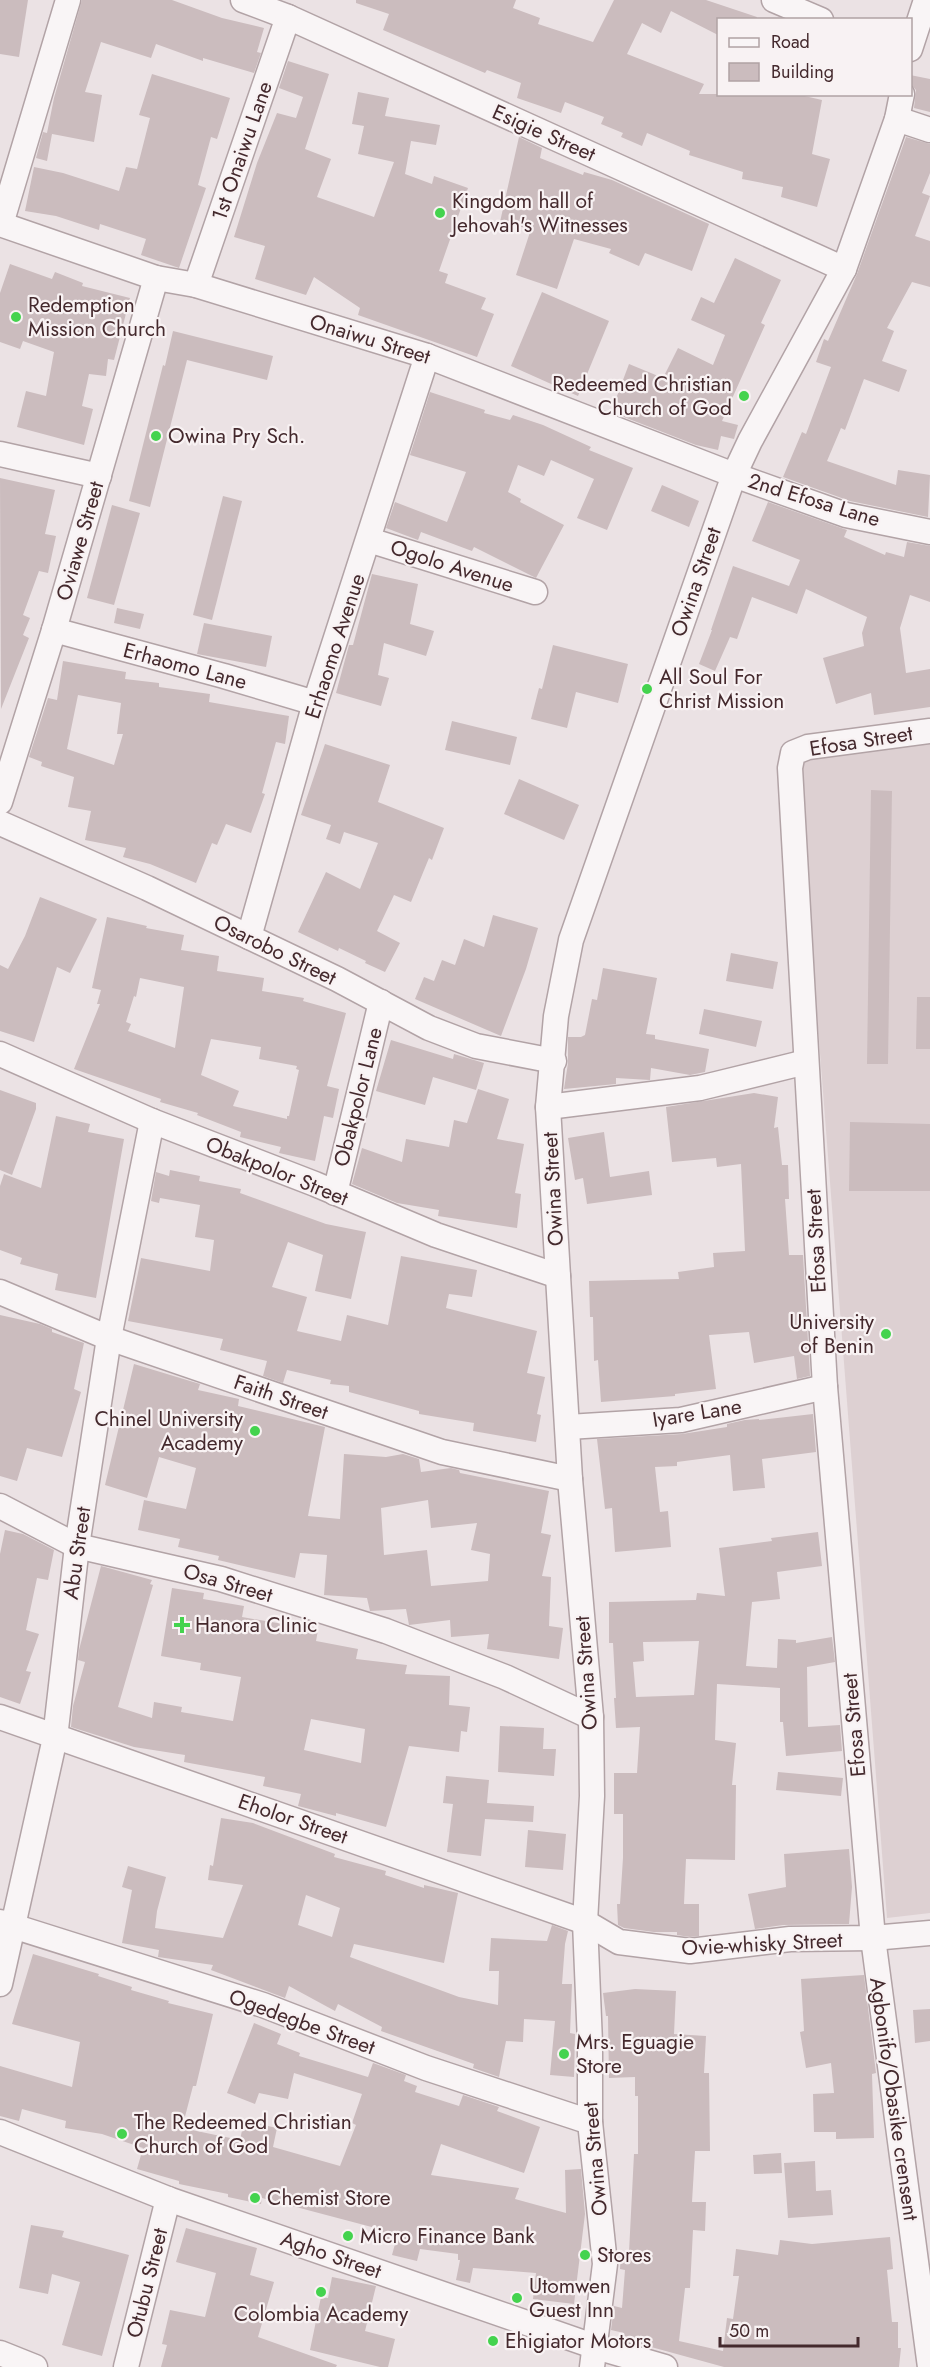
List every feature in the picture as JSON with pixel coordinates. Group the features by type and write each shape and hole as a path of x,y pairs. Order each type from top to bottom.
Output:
{"street":[{"path":"0,224 69,0"},
{"name":"Esigie Street","path":"243,0 288,17 844,269"},
{"path":"774,0 816,18"},
{"path":"912,43 926,0"},
{"name":"1st Onaiwu Lane","path":"196,285 288,17"},
{"name":"Owina Street","path":"594,2357 605,2264 590,2122 590,2043 585,1922 592,1796 591,1717 570,1479 548,1107 554,1061 556,1016 571,940 734,475 750,441 844,269 897,119 902,96"},
{"path":"897,119 930,130"},
{"name":"Onaiwu Street","path":"0,224 156,278 196,285 427,356 734,475"},
{"name":"Oviawe Street","path":"0,802 54,630 156,278"},
{"name":"Erhaomo Avenue","path":"249,937 315,703 427,356"},
{"path":"0,454 99,476"},
{"name":"2nd Efosa Lane","path":"734,475 846,514 930,532"},
{"name":"Ogolo Avenue","path":"369,540 535,592"},
{"name":"Erhaomo Lane","path":"54,630 315,703"},
{"name":"Efosa Street","path":"873,1938 825,1388 790,768 793,753 808,747 930,730"},
{"name":"Osarobo Street","path":"0,823 147,888 381,1002 429,1028 476,1046 554,1061"},
{"name":"Obakpolor Lane","path":"334,1193 381,1002"},
{"name":"Obakpolor Street","path":"0,1054 152,1121 435,1235 558,1276"},
{"path":"548,1107 700,1088 806,1062"},
{"name":"Abu Street","path":"0,1984 6,1925 55,1738 77,1546 109,1338 152,1121"},
{"name":"Faith Street","path":"0,1292 109,1338 442,1452 570,1479"},
{"name":"Iyare Lane","path":"568,1426 681,1420 825,1388"},
{"name":"Osa Street","path":"0,1506 77,1546 221,1579 386,1631 505,1677 591,1717"},
{"name":"Eholor Street","path":"0,1717 585,1922"},
{"name":"Ovie-whisky Street","path":"585,1922 620,1942 690,1951 790,1939 873,1938 930,1933"},
{"name":"Ogedegbe Street","path":"6,1925 263,2005 426,2068 590,2122"},
{"name":"Agbonifo/Obasike crensent","path":"873,1938 930,2367"},
{"name":"Agho Street","path":"0,2132 168,2199 594,2357 666,2367"},
{"name":"Otubu Street","path":"126,2367 168,2199"},
{"path":"0,2353 35,2367"}],"shaded area":[{"name":"University of Benin","path":"930,742 930,1913 887,1918 797,756"}],"building":[{"path":"0,0 28,0 19,57 0,54"},
{"path":"82,0 172,0 222,18 264,28 257,52 261,53 254,73 203,58 203,61 156,44 151,58 101,42 85,92 102,95 94,142 47,133 54,98"},
{"path":"356,0 516,0 513,8 540,18 538,24 593,42 614,0 706,0 757,17 717,18 717,34 671,11 661,33 642,23 627,54 704,84 699,94 805,96 822,100 812,154 830,159 817,207 781,197 783,187 742,179 743,172 689,155 690,151 647,133 642,146 621,137 623,133 601,124 604,117 565,102 561,113 517,98 521,83 487,70 485,73 383,30 389,14 356,3"},
{"path":"288,61 329,74 305,149 331,159 317,197 374,217 394,162 358,154 364,126 352,124 358,92 389,98 385,116 440,125 436,145 411,141 405,174 432,184 434,176 468,188 439,271 448,274 445,283 486,298 481,309 494,314 477,357 358,315 360,308 314,277 306,295 255,279 265,246 234,237 257,163 277,113 296,118 303,97 279,88"},
{"path":"152,74 230,98 217,139 211,137 198,185 206,188 179,268 141,255 146,239 100,224 99,230 56,216 25,211 34,167 63,173 119,191 126,167 137,169 150,118 139,115"},
{"path":"912,75 930,79 930,112 914,108 916,90 912,85"},
{"path":"43,132 52,134 47,161 36,158"},
{"path":"519,137 542,148 540,158 583,175 584,172 612,180 709,224 692,271 645,253 639,266 609,253 611,249 574,239 557,289 516,275 531,229 500,222"},
{"path":"906,137 930,144 930,173 922,193 930,196 915,236 930,241 930,287 912,282 887,328 894,331 882,361 907,370 899,392 864,379 845,430 841,428 827,461 896,485 898,470 930,475 928,517 850,501 783,477 802,432 806,434 831,367 816,362 824,339 828,341 857,274"},
{"path":"735,258 781,280 761,323 765,325 722,421 738,425 734,439 721,436 718,450 696,445 611,412 629,364 663,378 678,348 713,365 725,335 691,320 701,297 714,303"},
{"path":"10,264 52,279 55,272 83,283 82,286 130,298 114,360 108,359 106,376 89,374 82,406 93,409 84,445 17,427 26,391 46,396 54,352 23,341 20,349 0,342 0,293"},
{"path":"542,292 609,321 578,396 511,366"},
{"path":"173,331 273,356 267,380 187,360 150,507 129,501"},
{"path":"430,392 485,410 484,413 510,420 513,415 543,425 591,447 589,450 633,468 607,530 577,518 594,479 551,460 544,476 518,465 508,492 521,499 520,502 564,525 536,578 474,547 472,551 421,532 418,540 386,528 395,502 447,522 466,472 410,455"},
{"path":"0,478 55,490 45,534 56,536 48,573 39,571 23,615 30,618 23,635 29,638 1,709"},
{"path":"662,485 699,501 689,527 651,511"},
{"name":"Owina Pry Sch.","path":"223,496 242,501 212,620 193,615"},
{"path":"768,502 847,530 844,537 885,555 886,552 904,557 907,542 930,546 930,602 910,595 900,628 906,673 930,669 930,707 874,715 871,693 836,704 823,658 864,646 862,633 867,617 806,589 797,614 752,597 737,639 730,637 715,671 699,664 733,566 789,586 800,560 752,541"},
{"path":"112,505 140,513 114,605 87,598"},
{"path":"372,574 418,584 410,624 434,631 426,656 384,643 378,675 389,678 381,706 336,693 349,645 353,645"},
{"path":"117,608 144,614 140,629 114,623"},
{"path":"204,623 272,636 266,667 197,654"},
{"path":"553,645 628,664 618,703 576,692 567,728 531,719 539,688 542,689"},
{"path":"63,661 126,672 125,679 159,683 159,687 210,694 209,702 289,716 285,744 276,742 262,793 265,794 251,833 226,824 217,845 212,843 196,883 150,864 123,857 126,848 85,840 91,811 68,807 74,777 41,766 42,762 29,757 48,698 57,700","holes":["78,695 121,703 117,734 123,734 114,765 67,749"]},
{"path":"452,721 517,737 510,765 445,750"},
{"path":"325,744 390,765 378,802 444,828 432,860 429,858 411,902 394,895 377,931 400,943 385,972 339,948 338,951 298,932 326,872 360,889 378,843 344,832 340,844 326,839 331,825 301,815"},
{"path":"519,779 579,805 564,840 504,814"},
{"path":"871,790 892,791 888,1064 867,1064"},
{"path":"40,897 97,919 70,973 57,967 34,1042 0,1031 0,965 8,969 25,936"},
{"path":"493,915 538,928 526,969 501,1036 415,999 424,977 434,981 442,960 455,965 464,939 484,947"},
{"path":"107,917 147,926 146,928 184,935 181,950 219,956 217,971 264,978 262,991 304,998 303,1001 346,1013 327,1086 339,1089 333,1118 324,1116 315,1161 279,1153 281,1147 240,1137 241,1132 197,1115 198,1113 160,1102 161,1099 74,1069 100,1004 97,1004 101,990 92,988","holes":["140,978 184,987 175,1048 128,1031 131,1024 126,1022 134,996 136,997","211,1039 261,1047 259,1059 297,1066 296,1069 299,1070 287,1119 233,1106 239,1091 201,1075"]},
{"path":"731,953 778,962 773,989 726,981"},
{"path":"603,968 657,978 646,1034 655,1035 655,1039 709,1049 705,1072 690,1075 651,1068 650,1080 616,1078 616,1084 564,1089 568,1063 568,1037 585,1035 592,999 597,1000"},
{"path":"917,997 930,997 930,1049 916,1049"},
{"path":"704,1009 762,1021 756,1047 699,1034"},
{"path":"391,1040 453,1059 454,1054 484,1063 476,1090 433,1077 425,1105 376,1091"},
{"path":"478,1089 509,1099 497,1139 524,1144 515,1193 521,1194 517,1228 438,1216 439,1210 397,1203 352,1184 362,1148 402,1162 406,1139 449,1147 454,1120 467,1123"},
{"path":"0,1090 36,1103 36,1109 12,1175 0,1170"},
{"path":"754,1093 778,1097 774,1128 778,1127 782,1165 788,1165 789,1199 785,1199 789,1255 803,1255 810,1376 797,1379 794,1356 754,1363 749,1332 709,1335 716,1389 675,1394 675,1396 601,1402 598,1360 594,1361 589,1281 679,1279 678,1272 714,1267 713,1253 745,1251 741,1164 717,1167 716,1158 672,1162 666,1107"},
{"path":"56,1116 90,1124 88,1132 124,1139 96,1298 55,1290 58,1274 20,1264 22,1258 0,1250 0,1186 4,1174 41,1188"},
{"path":"850,1122 930,1124 930,1191 849,1191"},
{"path":"604,1132 610,1177 649,1171 652,1195 587,1204 583,1178 575,1180 568,1138"},
{"path":"170,1170 200,1176 199,1181 241,1189 240,1193 326,1224 366,1232 351,1299 315,1291 323,1255 288,1242 272,1287 307,1297 297,1331 341,1341 347,1315 388,1325 401,1256 477,1270 472,1297 449,1294 446,1308 537,1331 527,1373 545,1377 537,1414 541,1415 536,1442 473,1431 474,1423 419,1414 419,1411 349,1392 349,1386 330,1384 331,1380 287,1370 283,1383 263,1376 267,1361 220,1350 223,1339 128,1321 141,1258 210,1271 214,1240 195,1237 200,1205 160,1198 159,1203 151,1201 156,1172 169,1176"},
{"path":"0,1315 40,1324 52,1329 52,1332 84,1343 74,1389 81,1392 62,1457 27,1448 17,1481 0,1476"},
{"path":"134,1364 200,1384 198,1390 239,1399 238,1406 325,1427 308,1516 340,1519 344,1454 386,1457 403,1454 419,1459 421,1472 451,1468 459,1470 460,1473 549,1491 541,1533 551,1535 542,1576 551,1577 549,1626 563,1628 559,1659 487,1649 489,1634 451,1637 450,1620 409,1625 406,1609 370,1611 367,1598 324,1595 327,1555 300,1553 295,1578 218,1560 219,1556 178,1547 180,1539 138,1530 144,1500 186,1509 196,1468 159,1457 147,1498 105,1485","holes":["428,1500 431,1528 477,1523 471,1550 490,1554 488,1581 431,1586 427,1550 384,1555 381,1508"]},
{"path":"813,1414 816,1452 762,1459 765,1488 733,1491 730,1455 677,1462 677,1466 655,1467 660,1512 668,1511 671,1547 615,1552 612,1508 605,1509 597,1439 682,1434 727,1427 727,1424 745,1420"},
{"path":"5,1530 23,1534 54,1550 48,1580 37,1578 26,1630 39,1634 26,1671 31,1672 20,1704 0,1697 0,1554"},
{"path":"818,1532 822,1566 777,1572 780,1599 752,1602 746,1666 777,1668 778,1639 796,1640 796,1643 832,1637 835,1662 807,1667 808,1727 840,1725 842,1751 786,1756 783,1722 780,1722 780,1688 717,1684 715,1740 736,1743 732,1785 736,1785 735,1860 686,1859 684,1904 699,1904 699,1936 690,1937 677,1935 677,1932 624,1928 618,1925 617,1904 620,1904 623,1814 614,1814 614,1773 637,1773 640,1727 616,1728 613,1643 609,1643 609,1602 696,1600 697,1593 725,1596 719,1548 772,1541 771,1538","holes":["699,1641 694,1695 636,1697 633,1662 644,1661 643,1642"]},
{"path":"101,1566 152,1580 150,1584 153,1585 118,1707 152,1718 154,1702 182,1707 181,1712 233,1721 241,1677 200,1670 201,1663 161,1656 172,1588 204,1593 203,1599 244,1606 242,1617 318,1630 316,1641 358,1649 356,1659 407,1665 405,1674 450,1676 449,1705 470,1707 467,1732 461,1731 459,1752 409,1746 386,1827 336,1813 336,1816 298,1806 301,1794 263,1786 265,1777 184,1762 185,1755 134,1747 71,1727 73,1706 85,1662 78,1660","holes":["311,1719 365,1729 361,1763 304,1750"]},
{"path":"500,1726 544,1728 543,1749 556,1749 554,1776 498,1772"},
{"path":"778,1772 843,1778 841,1796 776,1790"},
{"path":"446,1776 489,1780 487,1803 534,1806 533,1822 485,1819 481,1856 447,1852 453,1804 443,1803"},
{"path":"221,1818 253,1823 335,1854 334,1857 386,1871 385,1875 424,1888 424,1885 458,1893 444,1963 354,1944 350,1957 459,1997 498,2005 499,1971 489,1971 491,1938 547,1941 552,1925 568,1931 562,1984 572,1984 570,2033 575,2034 574,2077 550,2075 555,2021 524,2019 523,2042 506,2041 499,2077 473,2068 474,2064 381,2031 382,2027 338,2004 335,2011 289,1986 285,1998 211,1970 213,1965 158,1957 159,1950 122,1943 132,1890 122,1887 128,1866 166,1877 155,1928 223,1938 243,1885 208,1880 210,1865 213,1866","holes":["306,1895 340,1908 332,1937 298,1925"]},
{"path":"528,1830 566,1834 563,1870 525,1867"},
{"path":"849,1849 852,1887 849,1924 783,1925 755,1929 748,1894 786,1887 784,1854"},
{"path":"33,1954 99,1974 98,1976 132,1987 131,1990 169,2001 168,2003 213,2014 196,2086 193,2086 182,2128 240,2140 244,2121 277,2128 273,2147 340,2166 356,2125 352,2123 362,2094 294,2073 288,2099 259,2093 255,2104 227,2093 254,2023 281,2034 277,2044 300,2053 299,2056 368,2077 373,2063 406,2075 404,2081 417,2086 415,2092 459,2106 463,2095 499,2107 497,2111 540,2127 524,2173 441,2144 431,2175 519,2188 515,2199 566,2213 565,2170 581,2169 585,2214 574,2304 533,2299 536,2273 473,2268 470,2283 456,2280 460,2260 458,2260 458,2254 420,2249 417,2261 392,2255 395,2244 381,2241 383,2230 262,2198 261,2204 228,2197 228,2194 179,2184 179,2181 137,2169 143,2148 102,2134 65,2128 66,2121 22,2109 19,2121 0,2116 0,2066 72,2087 80,2042 12,2024"},
{"path":"864,1975 876,2073 872,2074 874,2138 836,2139 836,2132 814,2132 813,2094 834,2093 831,2063 806,2068 800,2032 804,2031 801,1979"},
{"path":"635,1989 676,1991 674,2034 706,2036 704,2073 709,2073 710,2151 695,2151 692,2202 706,2202 705,2231 693,2230 690,2288 685,2288 679,2341 723,2351 727,2318 733,2319 739,2276 733,2276 736,2249 778,2255 780,2240 812,2244 890,2237 893,2269 887,2270 892,2322 898,2322 898,2348 901,2348 899,2367 724,2367 622,2339 624,2333 611,2330 614,2306 622,2308 625,2270 620,2269 621,2251 629,2252 634,2154 638,2154 638,2096 635,2096 635,2077 609,2078 608,2016 606,2016 603,1993"},
{"path":"930,2009 930,2041 915,2043 913,2010"},
{"path":"781,2153 782,2173 754,2174 753,2155"},
{"path":"815,2161 816,2191 831,2190 833,2215 788,2218 784,2163"},
{"path":"31,2225 64,2231 62,2237 129,2255 102,2356 62,2345 80,2282 52,2274 48,2294 19,2288"},
{"path":"186,2228 257,2248 250,2275 274,2282 258,2337 337,2365 336,2367 161,2367 167,2345 162,2344 170,2310 205,2317 216,2273 176,2262"},
{"path":"332,2277 376,2286 365,2331 395,2339 388,2367 310,2350 321,2297 328,2298"}],"place":[{"name":"Kingdom hall of Jehovah's Witnesses","path":"440,213"},
{"name":"Redemption Mission Church","path":"16,317"},
{"name":"Redeemed Christian Church of God","path":"744,396"},
{"name":"Owina Pry Sch.","path":"156,436"},
{"name":"All Soul For Christ Mission","path":"647,689"},
{"name":"University of Benin","path":"886,1334"},
{"name":"Chinel University Academy","path":"255,1431"},
{"name":"Hanora Clinic","path":"182,1625"},
{"name":"Mrs. Eguagie Store","path":"564,2054"},
{"name":"The Redeemed Christian Church of God","path":"122,2134"},
{"name":"Chemist Store","path":"255,2198"},
{"name":"Micro Finance Bank","path":"348,2236"},
{"name":"Stores","path":"585,2255"},
{"name":"Colombia Academy","path":"321,2292"},
{"name":"Utomwen Guest Inn","path":"517,2298"},
{"name":"Ehigiator Motors","path":"493,2341"}]}
